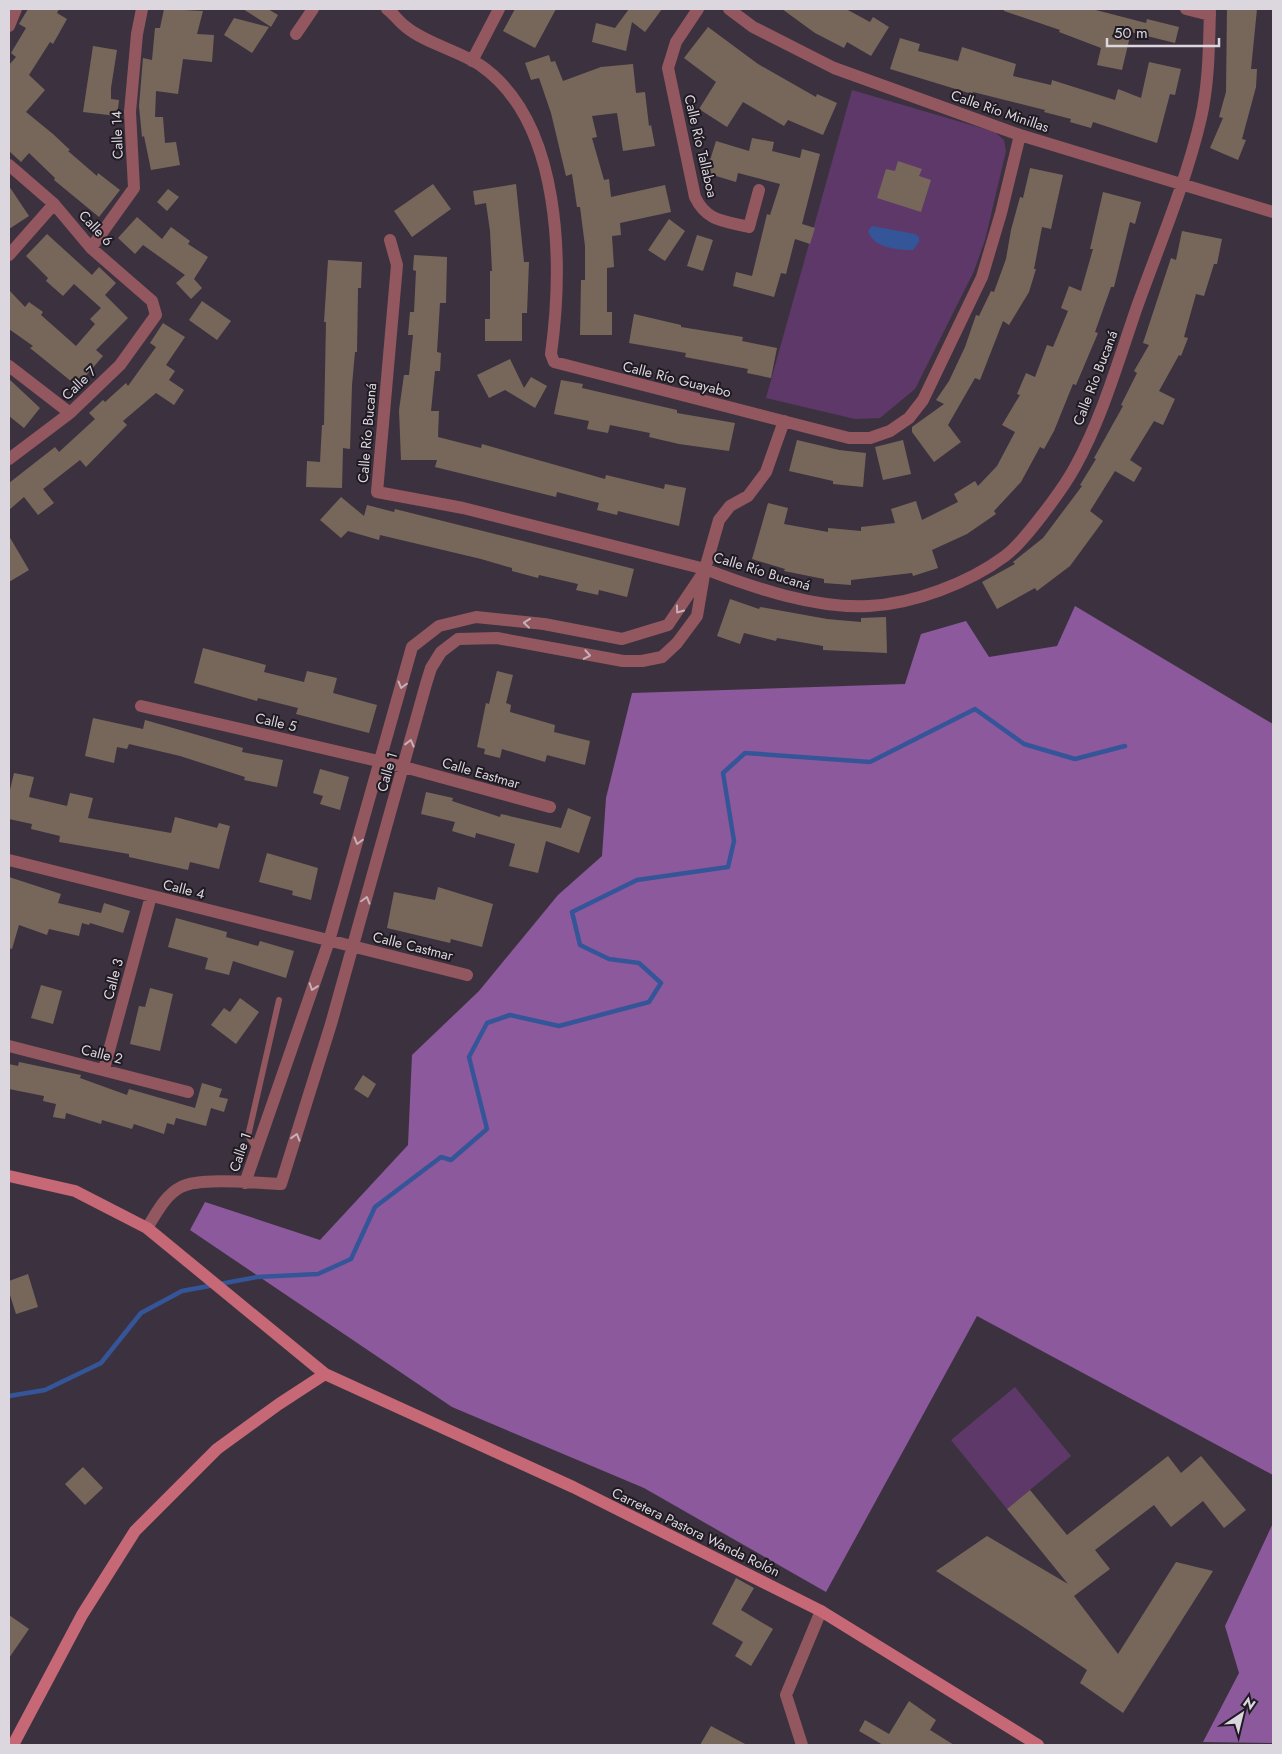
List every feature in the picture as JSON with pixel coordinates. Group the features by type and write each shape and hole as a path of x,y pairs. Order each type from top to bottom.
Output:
{"street":[{"path":"9,26 16,9"},
{"name":"Calle 14","path":"91,248 134,188 130,112 137,34 142,9"},
{"path":"296,34 313,9"},
{"name":"Calle Río Guayabo","path":"386,9 406,28 472,61 498,81 518,102 530,127 542,160 556,242 556,290 550,354 554,362 848,438 870,438 890,431 909,418 923,400 982,278 1001,213 1020,135"},
{"path":"472,61 499,9"},
{"name":"Calle Río Tallaboa","path":"698,9 676,42 668,68 696,197 702,210 713,218 749,227 759,190"},
{"name":"Calle Río Minillas","path":"729,9 754,28 834,68 1020,135 1273,212"},
{"path":"1186,9 1210,12"},
{"name":"Calle Río Bucaná","path":"390,240 397,265 377,492 463,508 705,569 741,583 809,601 869,606 916,598 959,584 1006,556 1042,515 1075,467 1100,411 1182,184 1201,117 1208,71 1210,12"},
{"name":"Calle 6","path":"9,165 54,204 91,248 152,301 156,314"},
{"path":"9,255 54,204"},
{"name":"Calle 7","path":"9,459 70,413 120,365 156,314"},
{"path":"9,366 70,413"},
{"name":"Calle 1","path":"147,1228 167,1198 182,1186 209,1182 282,1184 331,1024 431,668 441,652 458,638 497,638 623,661 642,661 662,657 677,643 697,616 705,569 719,520 730,506 748,496 766,472 784,421"},
{"name":"Calle 1","path":"245,1183 329,941 412,647 439,626 476,617 544,624 622,639 668,625 705,569"},
{"name":"Calle 5","path":"141,706 404,767"},
{"name":"Calle Eastmar","path":"404,767 550,807"},
{"name":"Calle 4","path":"9,860 352,946"},
{"name":"Calle 3","path":"104,1070 151,896"},
{"name":"Calle Castmar","path":"352,946 467,975"},
{"name":"Calle 2","path":"9,1046 188,1092"},
{"name":"Carretera Pastora Wanda Rolón","path":"9,1176 75,1191 147,1228 180,1258 268,1326 325,1374 573,1487 821,1611 1038,1745"},
{"path":"13,1745 82,1615 135,1531 217,1450 279,1404 325,1374"},
{"path":"802,1745 786,1695 821,1611"}],"lane":[{"path":"257,1149 248,1136 279,1000"}],"shaded area":[{"path":"852,90 995,132 1004,140 1006,151 985,240 974,271 915,389 880,418 855,419 766,398"},
{"path":"1075,606 1273,724 1273,1475 977,1316 826,1592 644,1488 452,1407 190,1230 205,1202 320,1240 408,1145 412,1055 479,991 558,895 602,856 606,798 632,693 905,684 921,634 966,621 989,657 1057,646"},
{"path":"1015,1387 1071,1456 1007,1509 951,1440"},
{"path":"1273,1523 1273,1743 1203,1742 1239,1673 1225,1626"}],"water":[{"path":"872,226 915,234 919,237 919,242 913,250 887,247 871,237 868,231"}],"building":[{"path":"28,9 59,9 57,13 67,19 53,44 50,42 29,75 45,90 26,112 53,134 70,150 68,151 97,176 98,173 120,190 99,217 54,180 55,178 29,153 21,162 9,151 9,65 16,57 11,53 26,28 19,24"},
{"path":"164,9 203,11 197,34 214,35 212,62 183,59 178,94 156,91 155,117 163,117 165,143 176,142 180,165 151,170 144,136 142,137 139,106 143,58 152,60 155,28 160,28"},
{"path":"243,9 268,9 278,15 271,27"},
{"path":"515,9 556,9 535,48 503,31"},
{"path":"629,9 662,9 645,32 632,22 626,51 592,42 596,23 615,28"},
{"path":"782,9 846,9 870,22 873,17 889,27 871,56 847,42 844,48 815,33"},
{"path":"1004,9 1092,9 1146,23 1147,19 1179,27 1175,43 1131,32 1122,70 1097,65 1101,48 1059,32 1060,30 1004,11"},
{"path":"1227,9 1257,9 1251,69 1257,69 1256,87 1242,139 1246,140 1238,160 1210,148 1223,118 1219,117 1226,92"},
{"path":"234,18 269,27 252,53 224,35"},
{"path":"708,27 758,64 816,97 817,94 837,103 823,135 788,120 784,126 743,102 727,127 699,109 716,82 684,58"},
{"path":"900,38 920,44 918,51 958,61 962,47 1016,64 1013,76 1051,85 1052,80 1115,100 1118,89 1141,98 1149,62 1181,69 1175,95 1170,94 1157,143 1093,122 1091,128 1070,122 1071,119 1044,112 1045,110 973,92 972,94 890,69"},
{"path":"93,46 117,50 111,99 119,100 117,116 83,112"},
{"path":"549,55 551,62 555,61 563,81 601,67 633,64 636,93 645,92 649,126 651,125 655,146 623,151 617,113 592,116 597,137 592,138 604,180 609,179 611,197 665,185 671,212 620,223 621,235 612,236 614,267 607,268 607,312 612,312 612,335 580,335 581,280 585,280 585,246 580,207 577,207 572,174 566,176 551,113 539,78 531,80 525,63"},
{"path":"752,138 774,142 772,151 800,158 802,149 820,154 802,224 815,228 810,244 795,239 786,274 781,273 774,297 733,286 736,272 752,276 767,214 770,215 780,184 738,173 736,182 706,173 716,141 749,151"},
{"path":"898,161 922,169 919,176 931,180 921,212 877,198 886,169 895,171"},
{"path":"1030,168 1063,175 1051,229 1042,227 1034,269 1036,269 1029,292 1009,325 1003,321 980,380 975,378 948,425 961,442 934,462 912,432 912,427 944,404 936,400 949,381 965,347 976,315 979,316 991,291 994,292 1006,259 1011,230 1020,197 1023,198"},
{"path":"433,184 451,209 412,237 394,211"},
{"path":"516,184 524,262 529,262 527,313 522,313 522,341 485,341 485,319 490,319 490,271 492,271 490,231 486,203 475,205 473,191"},
{"path":"9,186 29,216 9,229"},
{"path":"168,189 179,197 167,211 157,202"},
{"path":"1103,192 1141,202 1135,224 1130,222 1114,287 1111,287 1095,332 1098,333 1076,385 1073,384 1054,431 1044,449 1040,447 1021,482 994,511 996,514 967,534 932,550 938,568 913,576 912,573 851,580 851,585 824,583 824,579 784,571 785,569 752,559 768,503 788,508 784,524 828,532 828,528 861,531 861,527 895,523 891,509 916,501 922,520 958,502 954,494 975,481 978,486 997,466 1015,432 1002,425 1020,395 1017,394 1026,373 1035,377 1047,345 1053,347 1068,311 1061,308 1069,286 1081,291 1093,249 1090,249"},
{"path":"137,217 162,239 171,227 190,241 188,244 208,257 194,279 202,288 191,299 176,283 185,275 143,245 135,254 118,238"},
{"path":"669,219 685,231 665,261 648,250"},
{"path":"1182,231 1222,239 1217,264 1214,264 1204,296 1196,294 1184,337 1188,338 1181,356 1179,355 1159,391 1175,399 1163,425 1154,421 1130,460 1142,468 1134,482 1115,471 1090,511 1103,521 1070,566 1037,591 1035,588 997,609 982,582 1015,564 1013,562 1043,538 1082,486 1080,485 1096,459 1094,458 1123,406 1121,405 1137,373 1134,371 1149,345 1143,343 1171,258 1176,260"},
{"path":"47,234 92,275 99,267 116,283 105,295 128,318 96,350 103,356 77,386 30,348 33,346 9,329 9,290 25,307 29,302 43,312 41,315 76,346 95,324 90,319 101,308 74,284 63,296 46,281 48,278 26,256"},
{"path":"697,235 713,240 703,271 687,266"},
{"path":"414,255 447,257 446,303 440,303 437,352 441,353 440,371 435,371 431,411 439,411 438,437 481,448 482,444 605,479 606,475 664,489 665,484 686,488 679,526 618,511 617,515 597,510 599,503 557,492 556,497 435,467 437,460 401,460 399,410 404,375 409,375 413,335 408,335 410,312 414,312 416,271 413,270"},
{"path":"328,260 362,262 361,288 358,288 357,352 355,352 352,385 350,449 343,448 342,488 306,487 307,461 320,462 322,425 324,425 326,322 324,322"},
{"path":"202,301 231,321 217,340 189,320"},
{"path":"634,314 681,325 681,327 743,337 742,341 777,348 771,378 747,373 748,369 685,357 686,353 629,343"},
{"path":"163,323 185,337 166,365 175,371 169,380 184,390 174,405 156,393 123,421 127,425 86,467 80,460 43,489 54,503 38,515 24,497 9,510 9,483 55,447 59,452 95,419 89,413 103,400 105,402 126,383 128,386 156,347 150,343"},
{"path":"510,359 524,388 531,377 547,386 535,408 505,390 489,398 477,375"},
{"path":"9,379 40,408 24,428 9,416"},
{"path":"561,380 583,384 582,388 677,410 677,413 735,423 729,451 679,444 649,437 650,433 610,425 608,433 587,429 589,421 554,414"},
{"path":"797,440 839,450 866,453 863,487 833,484 833,481 789,471"},
{"path":"903,440 911,474 883,480 875,447"},
{"path":"341,497 364,516 367,505 394,512 395,509 634,569 627,597 599,590 598,595 576,590 578,584 539,575 538,578 512,571 512,568 481,559 380,535 379,540 348,531 341,538 320,520"},
{"path":"9,536 29,570 9,582"},
{"path":"730,599 759,609 760,607 827,619 861,622 861,618 886,617 887,653 823,650 823,646 777,638 776,641 744,633 740,644 717,636"},
{"path":"203,648 266,665 264,672 304,682 307,671 337,678 333,693 377,705 369,733 296,714 298,708 258,698 257,701 194,683"},
{"path":"497,671 513,675 506,703 511,705 510,712 555,725 554,732 590,741 585,765 547,755 545,762 502,749 500,758 484,754 485,749 477,747 486,703 489,704"},
{"path":"93,718 143,729 145,720 243,748 242,752 283,760 277,787 244,780 245,777 180,756 129,744 127,749 117,747 114,763 85,756"},
{"path":"320,769 349,777 340,810 320,804 323,796 313,793"},
{"path":"14,773 34,777 29,797 67,806 70,793 93,798 88,818 171,833 175,817 217,828 219,823 230,826 219,869 190,862 188,870 129,857 129,854 59,842 60,836 31,829 32,824 9,819 9,794"},
{"path":"426,792 453,798 452,801 500,817 501,814 561,828 568,808 591,817 579,853 546,841 538,873 509,866 515,844 476,833 475,838 452,831 455,822 421,814"},
{"path":"267,853 318,868 311,900 292,895 293,891 259,882"},
{"path":"9,877 61,894 58,903 101,913 104,903 130,911 123,933 90,923 89,925 82,923 79,936 49,929 47,935 19,925 12,949 9,948"},
{"path":"438,887 493,904 482,947 451,939 450,943 387,928 394,892 435,900"},
{"path":"176,918 227,932 226,937 258,946 260,941 294,951 286,978 233,961 229,975 205,969 208,958 168,947"},
{"path":"41,985 62,991 53,1024 31,1018"},
{"path":"150,988 173,994 160,1051 130,1044 139,1006 145,1007"},
{"path":"240,998 259,1012 236,1044 211,1025 224,1008 230,1012"},
{"path":"19,1062 81,1075 80,1078 127,1095 129,1089 195,1108 202,1083 222,1089 219,1097 228,1099 224,1112 211,1108 206,1126 176,1118 174,1125 167,1123 164,1134 134,1124 132,1129 102,1120 101,1124 66,1113 65,1119 53,1117 56,1104 43,1101 44,1096 9,1089 9,1064 18,1066"},
{"path":"363,1075 376,1084 368,1098 354,1089"},
{"path":"28,1274 38,1307 16,1314 9,1292 9,1281"},
{"path":"1168,1456 1181,1473 1201,1456 1246,1510 1224,1528 1203,1501 1171,1527 1154,1505 1095,1550 1110,1569 1074,1596 1118,1654 1176,1562 1213,1571 1123,1713 1080,1683 1087,1670 936,1571 987,1536 1068,1584 1007,1509 1030,1490 1067,1535"},
{"path":"83,1467 103,1488 85,1505 65,1484"},
{"path":"736,1578 754,1588 741,1610 773,1629 751,1666 735,1656 743,1642 712,1624"},
{"path":"9,1615 29,1629 9,1658"},
{"path":"909,1701 936,1720 930,1730 954,1745 883,1745 859,1731 865,1720 889,1734"},
{"path":"711,1726 747,1745 700,1745"}],"waterway":[{"path":"9,1396 45,1390 101,1363 141,1313 182,1291 257,1277 318,1274 351,1259 375,1207 441,1157 451,1160 487,1129 469,1057 487,1023 510,1015 559,1026 649,1002 661,983 639,963 609,959 580,945 572,912 637,880 728,867 734,841 723,773 745,753 870,762 975,709 1024,744 1075,759 1125,746"}]}
